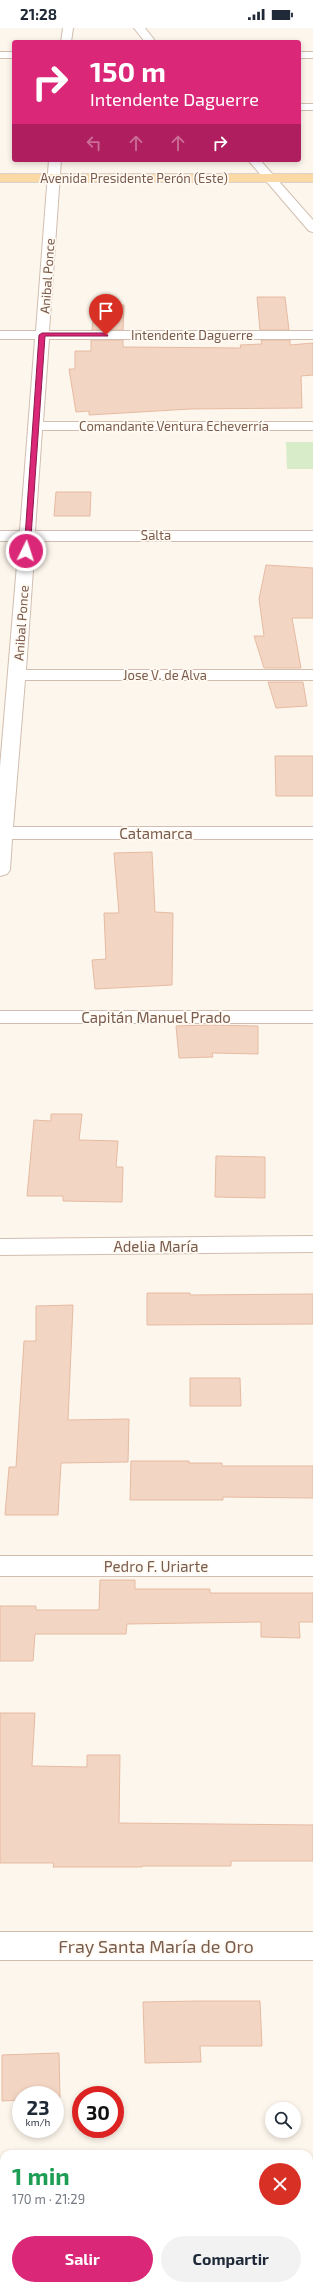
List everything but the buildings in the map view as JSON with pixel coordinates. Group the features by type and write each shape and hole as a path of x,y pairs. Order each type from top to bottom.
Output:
{"main road":[{"name":"Avenida Presidente Perón (Este)","path":"268,177 289,172 313,172"},
{"name":"Avenida Presidente Perón (Este)","path":"0,178 313,178"}],"street":[{"path":"66,40 68,28"},
{"path":"139,28 149,40"},
{"path":"0,55 12,55"},
{"path":"301,55 313,55"},
{"path":"301,107 313,107"},
{"name":"Anibal Ponce","path":"0,870 28,535 55,162"},
{"path":"256,162 313,228"},
{"name":"Intendente Daguerre","path":"0,335 313,336"},
{"name":"Comandante Ventura Echeverría","path":"36,426 313,426"},
{"name":"Salta","path":"0,536 313,536"},
{"name":"Jose V. de Alva","path":"17,675 313,676"},
{"name":"Catamarca","path":"2,834 313,833"},
{"name":"Capitán Manuel Prado","path":"0,1017 313,1017"},
{"name":"Adelia María","path":"0,1247 313,1244"},
{"name":"Pedro F. Uriarte","path":"0,1566 313,1566"},
{"name":"Fray Santa María de Oro","path":"0,1946 313,1946"}],"green space":[{"path":"286,442 313,442 313,469 287,469"}],"route":[{"path":"26,551 42,335 106,335"}]}
